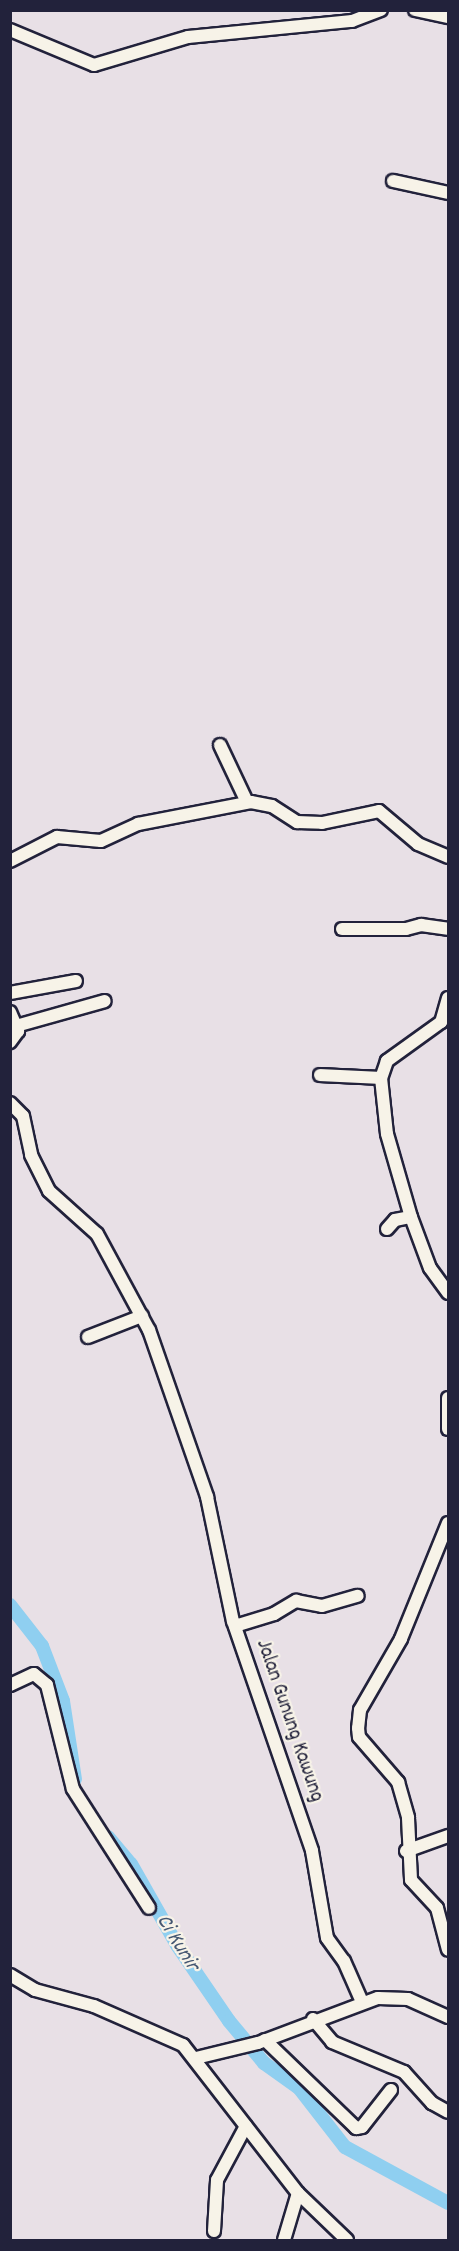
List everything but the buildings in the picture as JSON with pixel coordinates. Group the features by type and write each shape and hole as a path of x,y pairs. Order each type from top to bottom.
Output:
{"street":[{"path":"10,30 94,65 188,37 352,21 381,10"},
{"path":"415,10 448,17"},
{"path":"393,181 448,193"},
{"path":"219,746 247,802"},
{"path":"10,861 57,837 102,841 138,824 247,802 272,806 297,822 322,823 379,811 418,844 448,857"},
{"path":"342,928 406,929 421,925 448,929"},
{"path":"10,993 76,981"},
{"path":"448,998 445,1024 387,1061 381,1078 387,1134 411,1217 430,1268 448,1293"},
{"path":"16,1026 105,1001"},
{"path":"10,1012 18,1033 10,1042"},
{"path":"320,1075 381,1078"},
{"name":"Jalan Gunung Kawung","path":"10,1103 23,1116 31,1155 49,1191 97,1234 142,1316 207,1497 235,1626 312,1851 327,1938 362,2002"},
{"path":"387,1229 395,1221 411,1217"},
{"path":"88,1337 142,1316"},
{"path":"448,1398 448,1429"},
{"path":"448,1523 401,1639 360,1710 359,1737 398,1782 408,1818 406,1851 411,1880 437,1908 448,1950"},
{"path":"235,1626 274,1614 296,1601 322,1606 358,1596"},
{"path":"10,1684 34,1674 47,1684 73,1790 149,1908"},
{"path":"406,1851 448,1836"},
{"path":"10,1975 35,1990 135,2022 171,2038 196,2058 298,2193 347,2241"},
{"path":"196,2058 237,2050 313,2019 362,2002 392,1996 448,2016"},
{"path":"313,2019 332,2042 404,2072 432,2103 448,2112"},
{"path":"261,2041 353,2127 362,2127 391,2090"},
{"path":"214,2231 217,2180 246,2126"},
{"path":"284,2241 298,2193"}],"waterway":[{"name":"Ci Kunir","path":"10,1605 42,1646 63,1701 75,1779"},
{"name":"Ci Kunir","path":"108,1837 131,1864 177,1945 229,2021 264,2063 299,2088 345,2147 448,2203"}]}
